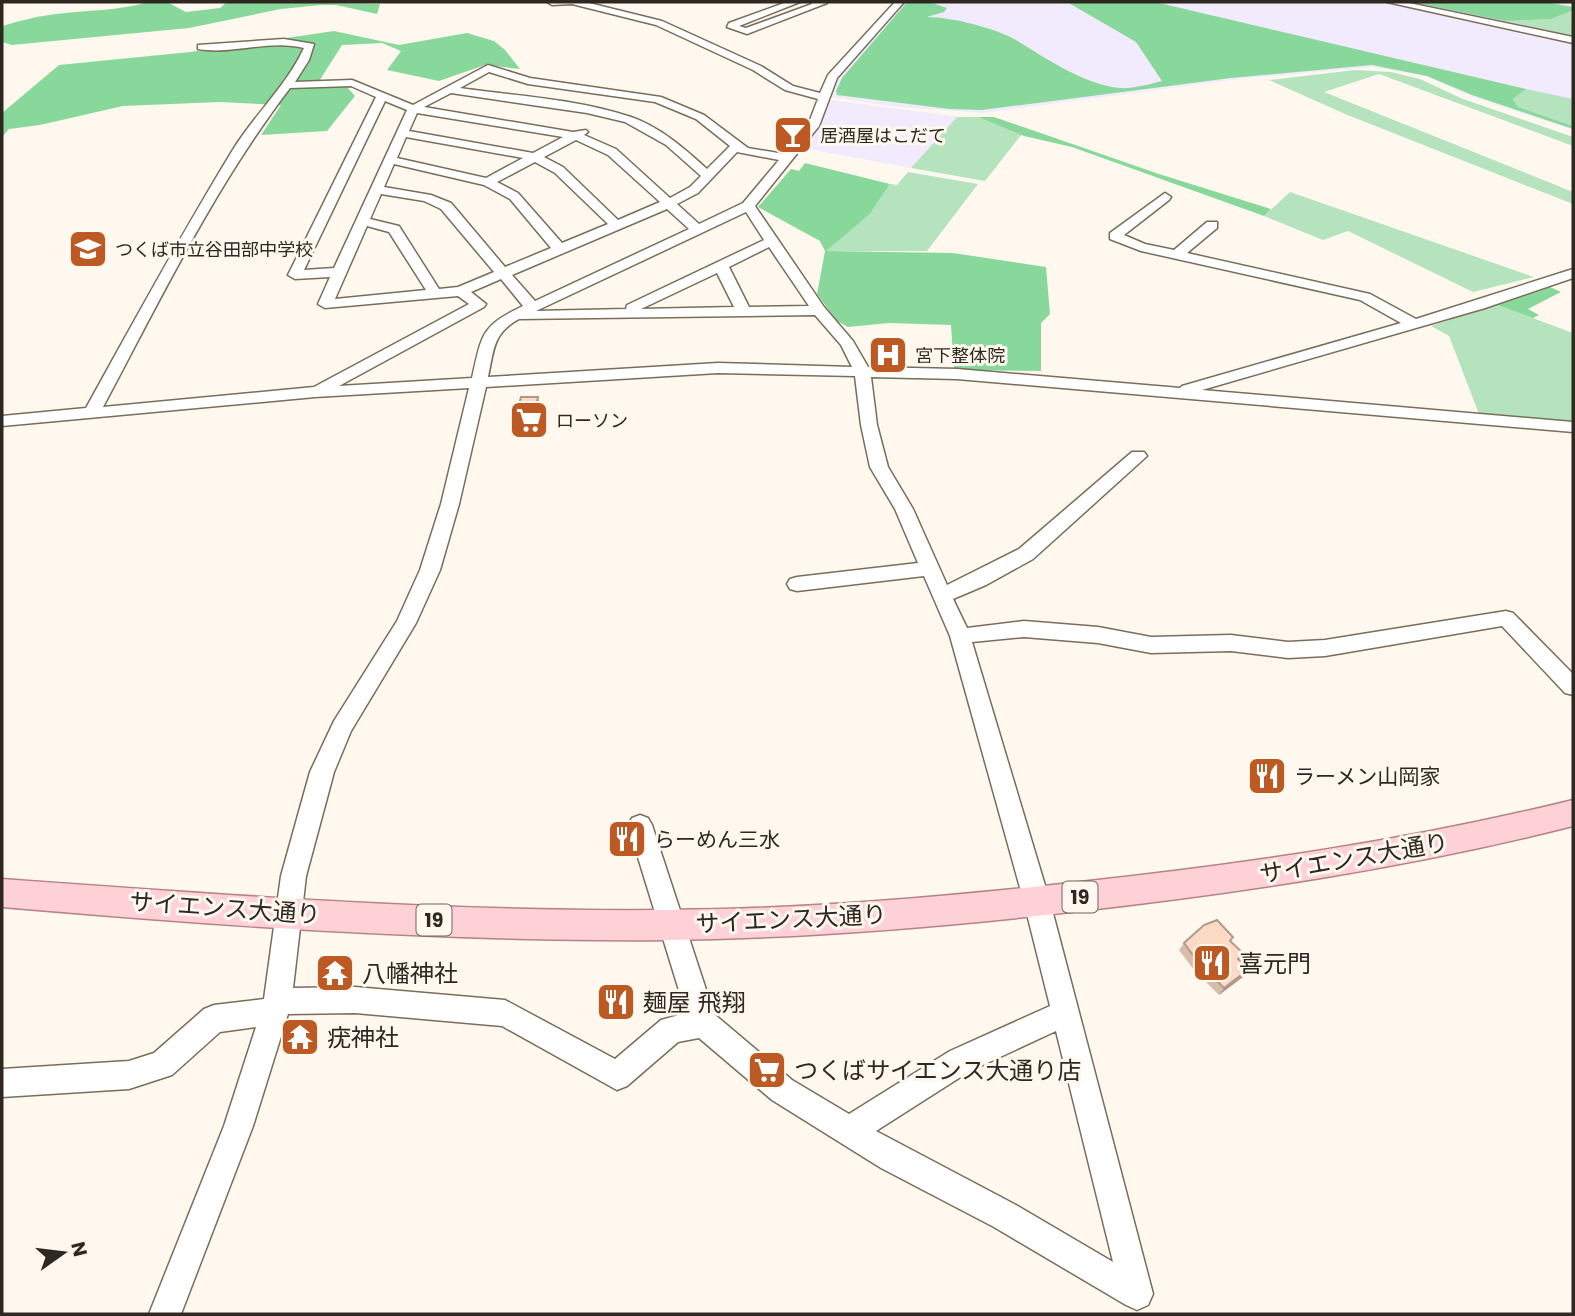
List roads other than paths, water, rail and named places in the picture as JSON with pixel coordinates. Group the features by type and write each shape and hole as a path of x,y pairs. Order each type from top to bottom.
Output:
{"main road":[{"name":"サイエンス大通り","path":"2,892 367,918 671,925 834,919 1037,902 1192,884 1342,862 1458,841 1573,813"}],"street":[{"path":"552,2 573,2 659,23 757,68 789,88 826,98"},
{"path":"795,2 732,24 747,31 822,3 815,2"},
{"path":"165,1314 231,1144 276,1006 285,957 294,870 323,769 344,723 416,604 433,563 490,335 499,324 532,307 748,206 813,126 832,77 900,2"},
{"path":"1392,2 1573,40"},
{"path":"726,34 738,29"},
{"path":"701,42 714,38"},
{"path":"92,412 170,266 243,143 287,85 310,46 293,43 216,49 202,47"},
{"path":"736,146 694,190 669,204 503,275 461,291 325,304 413,109 488,68 528,81 641,96 670,103 692,113 744,151 788,158"},
{"path":"287,85 352,83 413,109 576,136 611,152 698,230"},
{"path":"447,89 611,115 650,130 707,175"},
{"path":"339,272 295,275 382,95"},
{"path":"488,182 576,136 641,96"},
{"path":"402,133 535,157 559,170 617,226"},
{"path":"391,160 488,182 514,197 561,250"},
{"path":"377,189 427,198 446,206 532,307"},
{"path":"1165,197 1115,236 1141,247 1373,299 1414,324"},
{"path":"640,825 702,1023 782,1090 892,1157 1004,1216 1137,1294 1037,902 960,636 904,509 879,467 869,425 863,373 848,344 820,310 748,206"},
{"path":"363,221 394,229 435,293"},
{"path":"1177,255 1212,225"},
{"path":"623,312 772,242"},
{"path":"721,266 743,310"},
{"path":"1176,392 1414,324 1573,273"},
{"path":"316,392 479,304 461,291"},
{"path":"514,316 820,310"},
{"path":"2,421 316,392 718,368 957,374 1573,427"},
{"path":"943,595 979,580 1026,554 1138,456"},
{"path":"797,584 932,568"},
{"path":"960,636 1024,629 1098,635 1151,645 1231,643 1288,650 1325,648 1506,618 1573,687"},
{"path":"2,1083 128,1075 162,1065 214,1019 276,1006 355,1000 505,1013 617,1076 671,1030 702,1023"},
{"path":"849,1131 960,1061 1065,1013"}],"place":[{"name":"居酒屋はこだて","path":"793,135"},
{"name":"つくば市立谷田部中学校","path":"88,249"},
{"name":"宮下整体院","path":"888,355"},
{"name":"ローソン","path":"529,420"},
{"name":"ラーメン山岡家","path":"1267,776"},
{"name":"らーめん三水","path":"627,839"},
{"name":"喜元門","path":"1212,963"},
{"name":"八幡神社","path":"335,973"},
{"name":"麺屋 飛翔","path":"616,1002"},
{"name":"疣神社","path":"300,1037"},
{"name":"つくばサイエンス大通り店","path":"767,1070"}]}
